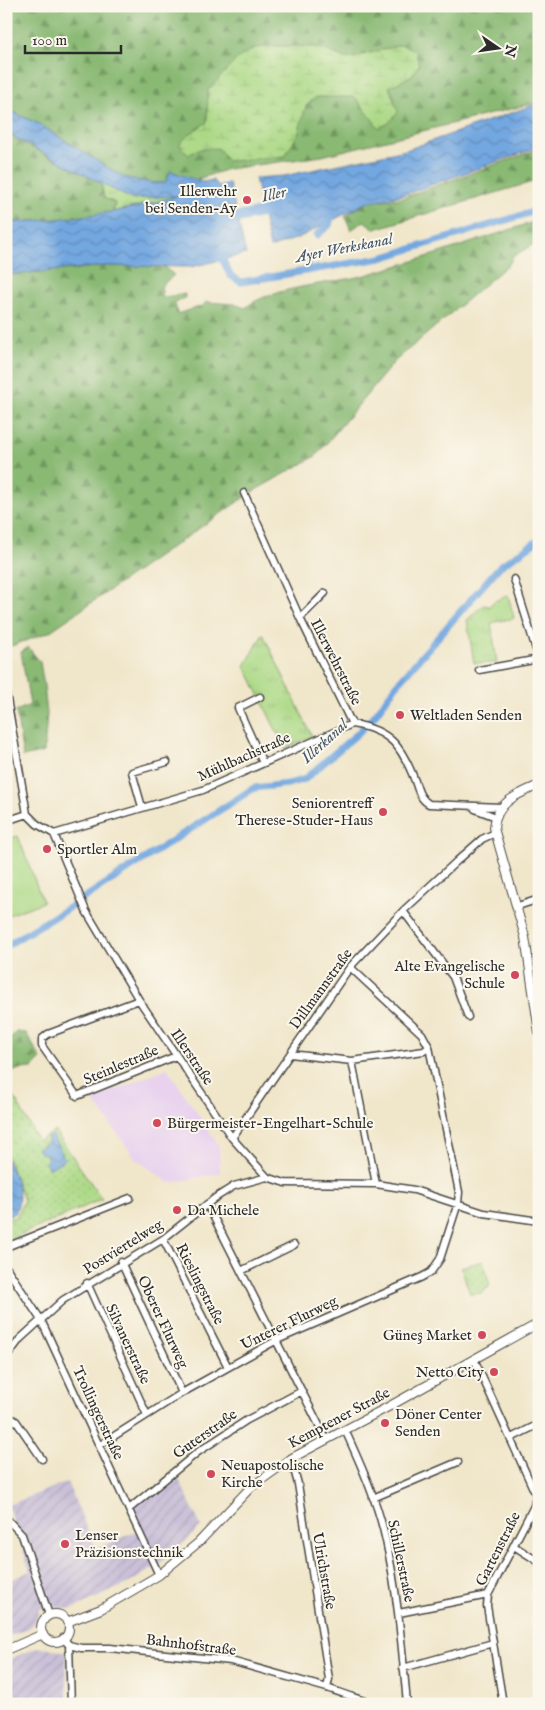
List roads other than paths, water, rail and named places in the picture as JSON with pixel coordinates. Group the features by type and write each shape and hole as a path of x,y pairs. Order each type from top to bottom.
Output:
{"main road":[{"path":"539,785 508,800 501,807 496,817 495,833 518,906 525,936 539,1032"},
{"name":"Kemptener Straße","path":"67,1622 101,1609 159,1575 199,1542 250,1488 291,1458 539,1323"},
{"path":"49,1615 61,1615 67,1622 66,1642 52,1641 43,1634 42,1623 49,1615"},
{"path":"6,1650 43,1634"}],"street":[{"name":"Illerwehrstraße","path":"244,493 300,618 354,724 383,733 397,744 405,756 419,793 425,802 435,805 501,807"},
{"path":"479,670 539,659 514,579"},
{"path":"300,618 325,593"},
{"path":"6,693 27,814 37,824 54,834"},
{"path":"260,697 238,708 262,763"},
{"name":"Mühlbachstraße","path":"54,834 203,790 354,724"},
{"path":"142,807 132,772 167,762"},
{"name":"Illerwehrstraße","path":"469,807 496,817"},
{"path":"6,821 27,814"},
{"name":"Dillmannstraße","path":"232,1138 350,967 403,911 482,838 495,833"},
{"name":"Illerstraße","path":"54,834 86,911 139,1000 232,1138 267,1177"},
{"path":"518,906 539,899"},
{"path":"403,911 453,977 468,1017"},
{"path":"350,967 422,1034 430,1047 459,1192 458,1203"},
{"name":"Steinlestraße","path":"139,1000 48,1034 42,1040 42,1046 77,1096 176,1056"},
{"path":"290,1054 352,1061 424,1051 430,1047"},
{"path":"352,1061 376,1184"},
{"path":"267,1177 285,1183 376,1184 414,1190 484,1213 539,1221"},
{"name":"Postviertelweg","path":"6,1358 20,1339 56,1304 121,1262 163,1238 234,1186 267,1177"},
{"path":"6,1247 130,1198"},
{"name":"Unterer Flurweg","path":"100,1445 182,1393 277,1340 431,1272 440,1259 458,1203"},
{"path":"207,1204 326,1439"},
{"name":"Rieslingstraße","path":"163,1238 228,1367"},
{"path":"241,1271 294,1245"},
{"name":"Oberer Flurweg","path":"121,1262 182,1393"},
{"name":"Trollingerstraße","path":"6,1267 41,1320 159,1575"},
{"name":"Silvanerstraße","path":"87,1283 147,1415"},
{"name":"Gartenstraße","path":"474,1359 536,1495 534,1506 488,1595 487,1606 503,1704"},
{"name":"Guterstraße","path":"129,1509 198,1452 247,1420 302,1390"},
{"path":"6,1415 16,1421 42,1459"},
{"path":"510,1438 539,1424"},
{"name":"Schillerstraße","path":"345,1430 373,1498 386,1540 399,1613 407,1704"},
{"name":"Ulrichstraße","path":"291,1458 298,1484 327,1664 329,1679 327,1688"},
{"path":"373,1498 458,1462"},
{"path":"6,1518 22,1536 49,1615"},
{"path":"514,1546 539,1562"},
{"path":"399,1613 488,1595"},
{"path":"66,1642 71,1704"},
{"name":"Bahnhofstraße","path":"66,1642 81,1648 110,1648 223,1660 327,1688 370,1703"},
{"path":"404,1668 493,1643"}],"water":[{"path":"539,103 539,147 403,195 368,202 298,238 270,248 255,178 284,176 406,150"},
{"path":"6,109 39,124 123,177 152,183 165,183 170,171 203,182 213,180 218,186 229,183 246,254 191,267 106,266 6,275 6,223 114,211 177,196 131,199 6,133"},
{"path":"52,1135 65,1159 49,1169 45,1163 48,1158 37,1149 49,1141 47,1138"},
{"path":"6,1159 18,1185 19,1199 15,1213 6,1218"}],"waterway":[{"name":"Iller","path":"222,221 277,209"},
{"name":"Ayer Werkskanal","path":"214,256 223,260 230,275 241,282 381,258 539,210"},
{"path":"317,235 329,225 332,214"},
{"path":"307,271 309,255"},
{"name":"Illerkanal","path":"6,946 254,788 288,784 305,779 358,733 375,715 399,682 500,566 539,540"}],"place":[{"name":"Illerwehr bei Senden-Ay","path":"247,200"},
{"name":"Weltladen Senden","path":"400,715"},
{"name":"Seniorentreff Therese-Studer-Haus","path":"383,812"},
{"name":"Sportler Alm","path":"47,849"},
{"name":"Alte Evangelische Schule","path":"515,975"},
{"name":"Bürgermeister-Engelhart-Schule","path":"157,1123"},
{"name":"Da Michele","path":"177,1210"},
{"name":"Güneş Market","path":"482,1335"},
{"name":"Netto City","path":"494,1372"},
{"name":"Döner Center Senden","path":"385,1423"},
{"name":"Neuapostolische Kirche","path":"211,1474"},
{"name":"Lenser Präzisionstechnik","path":"65,1544"}]}
